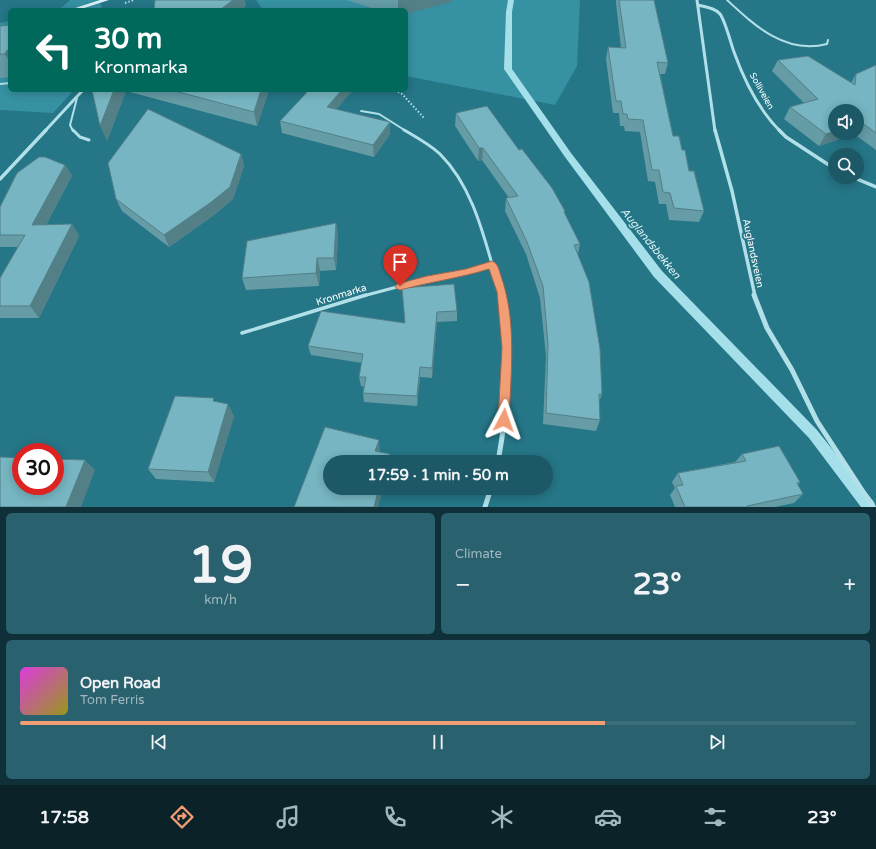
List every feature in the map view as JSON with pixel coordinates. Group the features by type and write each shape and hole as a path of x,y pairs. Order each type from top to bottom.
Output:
{"street":[{"path":"79,8 106,0"},
{"name":"Auglandsveien","path":"697,0 706,63 707,81 715,129 732,191 752,289 767,328 792,370 817,421 873,507"},
{"name":"Solliveien","path":"698,5 713,9 721,15 737,60 754,97 768,119 786,137 828,164"},
{"path":"0,179 81,92"},
{"path":"864,182 876,187"},
{"path":"492,264 502,292 507,348 503,436 499,455"},
{"path":"485,507 489,495"}],"lane":[{"path":"727,0 756,25 776,38 792,45 809,48 821,47 827,44 828,40"},
{"path":"77,96 70,125 74,133 84,139 89,140"},
{"path":"361,111 370,111 382,114 444,158 468,193 479,217 492,264"},
{"name":"Kronmarka","path":"242,333 367,295 427,279 466,273 492,264"}],"shaded area":[{"path":"70,0 107,0 100,3 102,8 61,8"},
{"path":"256,0 580,0 577,66 555,105 408,76 408,8 262,8"},
{"path":"8,21 8,92 72,92 53,113 0,110 0,23"}],"building":[{"path":"155,0 233,0 223,8 154,8"},
{"path":"619,0 654,0 668,63 657,62 673,136 679,136 682,150 685,150 689,171 694,171 704,211 674,208 670,193 663,192 659,170 652,170 643,120 628,119 627,114 623,114 621,101 616,101 608,47 626,48"},
{"path":"8,25 8,50 5,54 0,54 0,26"},
{"path":"808,56 855,85 856,74 876,65 876,133 864,124 864,104 828,104 828,133 826,134 790,107 818,99 778,60"},
{"path":"92,92 113,92 100,126"},
{"path":"179,92 260,92 254,112"},
{"path":"307,92 340,92 327,107 390,122 373,145 280,121"},
{"path":"487,106 519,150 522,149 552,188 565,211 564,212 580,244 574,245 589,282 600,349 602,394 599,394 600,420 546,413 548,344 543,286 527,242 506,198 518,196 483,148 479,148 456,113"},
{"path":"148,109 241,154 230,187 164,235 116,199 108,163"},
{"path":"39,157 45,157 65,165 32,225 72,224 30,306 0,306 0,278 25,235 0,235 0,207 17,173"},
{"path":"336,223 334,258 317,258 316,273 242,278 247,241"},
{"path":"454,284 457,311 437,312 432,368 420,367 417,396 363,393 366,377 359,377 363,354 308,346 321,311 405,323 402,288"},
{"path":"175,396 214,398 213,401 228,404 208,472 148,469"},
{"path":"325,427 379,440 375,451 390,454 323,455 323,495 377,495 374,507 294,507"},
{"path":"779,446 800,482 797,483 803,494 747,506 748,507 685,507 676,486 683,485 678,473 746,461 742,454"},
{"path":"0,457 12,458 12,495 64,495 64,459 85,460 66,507 0,507"}],"waterway":[{"name":"Auglandsbekken","path":"511,0 509,12 508,69 568,155 658,274 813,434 869,507"}],"route":[{"path":"400,286 427,279 466,273 492,264 502,292 507,348 504,420"}]}
